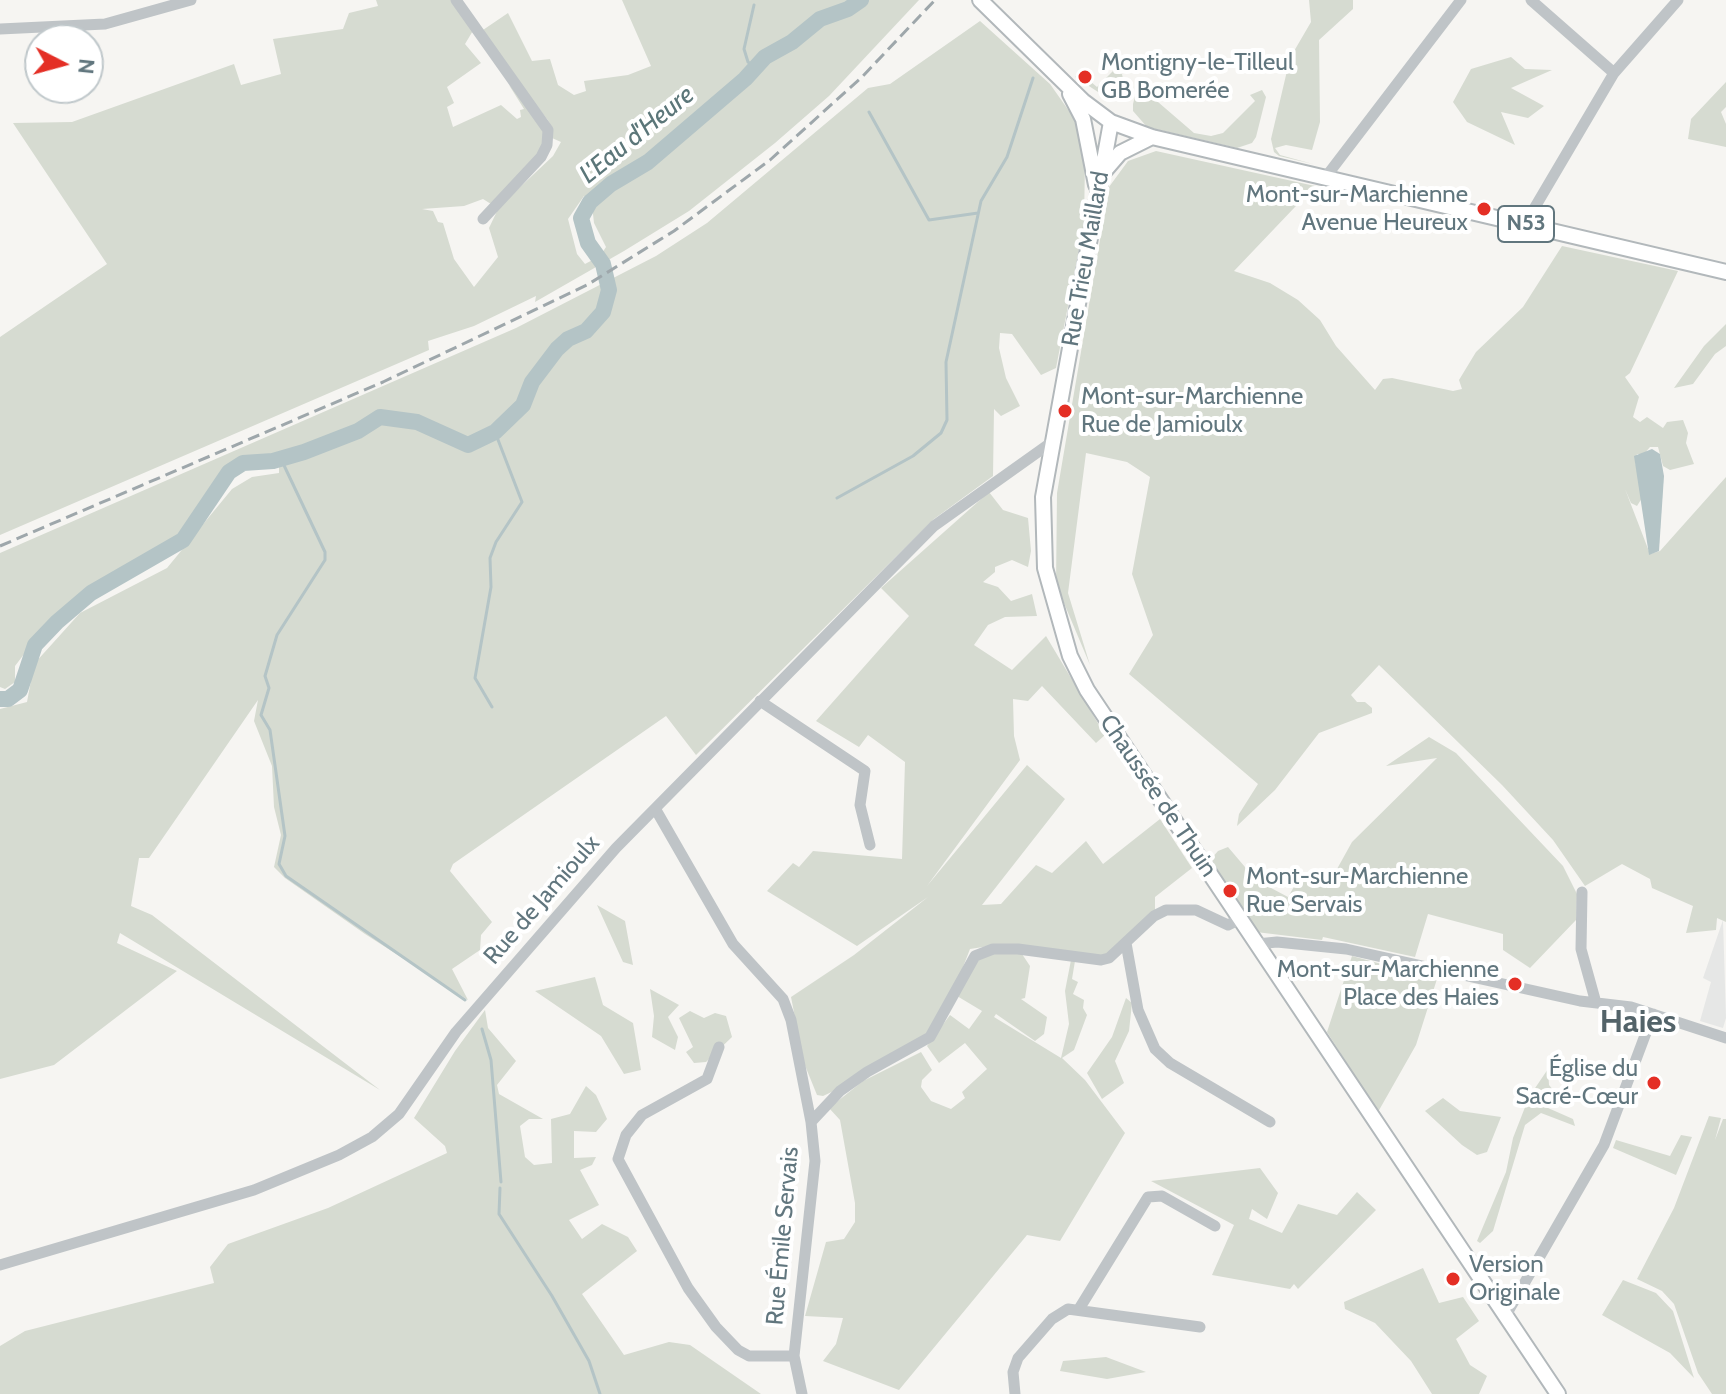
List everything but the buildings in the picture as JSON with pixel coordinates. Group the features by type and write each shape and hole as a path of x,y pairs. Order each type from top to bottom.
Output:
{"main road":[{"name":"N53","path":"980,0 1067,86 1111,122 1152,137 1726,272"},
{"path":"1067,86 1083,119 1099,183"},
{"name":"Rue Trieu Maillard","path":"1052,442 1111,122"},
{"path":"1099,183 1120,153 1152,137"},
{"name":"Chaussée de Thuin","path":"1052,442 1043,497 1045,568 1070,656 1087,690 1558,1394"}],"street":[{"path":"0,29 105,24 191,0"},
{"path":"456,0 548,130 547,145 541,157 483,219"},
{"path":"1325,178 1461,0"},
{"path":"1531,0 1614,73"},
{"path":"1525,224 1614,73 1678,0"},
{"name":"Rue de Jamioulx","path":"0,1265 254,1190 339,1155 372,1137 399,1114 456,1032 616,848 934,526 1052,442"},
{"path":"760,701 865,771 860,805 870,845"},
{"path":"656,810 733,944 783,999 791,1020 811,1122"},
{"path":"1582,892 1581,949 1596,1003"},
{"name":"Rue Émile Servais","path":"802,1394 794,1356 815,1161 811,1122 840,1091 867,1072 930,1037 978,954 1018,949 1101,960 1126,943 1154,916 1166,910 1196,910 1228,925 1240,919"},
{"path":"1257,944 1277,942 1346,949 1596,1003 1615,1003 1726,1038"},
{"path":"1126,943 1138,1010 1155,1049 1170,1063 1270,1122"},
{"path":"1506,1315 1604,1145 1653,1014"},
{"path":"719,1047 707,1079 642,1115 626,1135 618,1159 688,1288 727,1341 749,1356 794,1356"},
{"path":"1079,1309 1148,1197 1162,1196 1215,1226"},
{"path":"1015,1394 1013,1372 1018,1358 1052,1319 1068,1309 1200,1327"}],"shaded area":[{"path":"376,0 452,0 474,29 465,44 481,63 447,87 454,103 447,107 453,127 501,105 517,119 521,117 520,110 524,109 509,85 550,123 480,32 508,13 532,61 550,59 558,85 574,95 586,91 584,81 628,75 651,66 622,0 919,0 829,96 775,143 689,211 624,251 535,302 536,296 474,326 428,341 429,350 0,535 0,337 107,264 13,123 72,122 234,64 241,85 281,74 273,39 343,29 349,13 378,6","holes":["552,138 561,142 553,156 499,207 489,228 498,257 474,287 454,259 443,223 438,222 433,211 422,209 464,206 483,199 491,204","584,196 592,205 594,223 606,247 600,256 585,264 577,254 568,219"]},
{"path":"1309,0 1353,0 1353,9 1319,40 1320,122 1312,150 1286,145 1275,148 1280,155 1313,164 1279,156 1274,152 1271,139 1290,58 1311,22"},
{"path":"980,21 1050,84 1081,128 1085,161 1084,223 1056,368 1041,375 1012,334 1000,333 999,348 1006,378 1020,406 1001,416 994,409 993,476 934,519 696,755 666,716 453,864 450,871 492,922 481,935 480,950 452,969 468,1000 365,934 274,867 281,835 274,807 272,766 254,721 258,700 149,858 139,858 131,906 152,915 380,1090 120,933 117,943 177,971 54,1065 0,1079 0,709 27,702 34,664 80,613 167,568 232,489 252,477 279,473 279,467 272,455 242,460 226,469 180,538 86,591 31,645 15,666 15,682 5,689 0,687 0,553 516,328 656,256 707,223 868,88 890,84"},
{"path":"1511,57 1525,69 1552,70 1511,88 1544,106 1528,118 1501,112 1515,145 1467,122 1453,102 1471,69"},
{"path":"1115,69 1122,74 1124,84 1112,101 1075,77 1079,72 1097,87"},
{"path":"1726,82 1726,107 1721,112 1726,124 1726,147 1688,139 1691,119"},
{"path":"1147,88 1155,91 1151,96 1194,133 1211,136 1223,133 1255,101 1250,95 1262,90 1266,97 1256,137 1252,143 1237,148 1147,127 1133,111 1133,104 1135,96"},
{"path":"1156,151 1315,186 1234,271 1270,283 1298,300 1320,320 1336,346 1375,390 1383,379 1392,378 1453,391 1462,389 1459,380 1476,352 1523,307 1562,246 1678,271 1630,373 1625,377 1639,397 1633,417 1640,422 1647,417 1663,428 1667,422 1683,420 1688,433 1686,443 1694,464 1670,470 1663,466 1658,447 1650,447 1644,454 1637,454 1635,460 1642,498 1637,506 1631,503 1625,489 1650,554 1660,551 1726,477 1726,922 1717,918 1716,930 1686,933 1693,906 1652,888 1650,879 1622,864 1585,886 1553,840 1502,785 1379,665 1351,695 1357,702 1365,702 1372,708 1372,713 1319,733 1275,790 1237,826 1239,814 1258,784 1129,674 1153,635 1132,574 1150,477 1127,462 1086,453 1068,593 1090,665 1056,584 1057,493 1109,187 1128,161"},
{"path":"1726,324 1726,346 1715,354 1693,384 1674,388 1704,346"},
{"path":"1652,449 1660,454 1664,476 1659,551 1649,555 1634,456"},
{"path":"989,492 1003,510 1028,518 1031,551 1028,567 1012,560 995,567 995,572 983,582 998,587 1011,601 1032,594 1037,616 1005,617 988,625 974,645 1012,670 1046,636 1105,735 1096,743 1042,686 1028,701 1013,699 1014,736 1020,760 927,886 1027,765 1065,799 982,905 1001,904 1036,865 1052,873 1086,841 1103,864 1160,819 1192,868 1155,897 1155,911 1106,956 996,945 970,949 953,993 929,1033 838,1089 823,1096 817,1095 804,1063 791,997 854,955 928,897 857,946 767,891 793,863 799,867 813,851 902,859 905,762 868,735 859,747 816,721 909,616 881,588"},
{"path":"1429,737 1456,753 1563,866 1577,894 1576,920 1530,968 1503,950 1503,934 1428,914 1415,957 1323,937 1322,940 1256,932 1211,859 1218,851 1228,847 1256,880 1288,897 1295,885 1314,869 1337,869 1352,842 1437,758 1386,766"},
{"path":"597,905 625,921 633,965 623,962"},
{"path":"1723,920 1726,1018 1723,1028 1700,1021 1711,982 1703,978"},
{"path":"988,953 1022,954 1030,966 1025,998 1021,999 1047,1017 1044,1034 1035,1041 996,1014 994,1017 1061,1058 1069,1024 1065,991 1071,960 1075,961 1072,979 1078,982 1073,994 1084,1000 1083,1008 1087,1015 1074,1050 1062,1058 1085,1080 1125,1133 1060,1241 1027,1235 899,1390 823,1361 836,1344 843,1318 805,1316 826,1242 844,1239 855,1222 855,1203 840,1120 829,1108 863,1081 921,1052 932,1070 922,1080 921,1087 931,1101 951,1109 965,1098 962,1092 987,1069 965,1043 939,1063 927,1046 950,1015 969,1029 982,1011 957,996 972,965"},
{"path":"1352,956 1437,979 1416,1045 1378,1112 1327,1032"},
{"path":"595,977 603,1005 633,1023 641,1070 624,1074 601,1036 535,991"},
{"path":"650,989 679,1005 668,1017 678,1037 675,1050 652,1037 654,1016"},
{"path":"1126,998 1132,1003 1129,1031 1115,1061 1124,1083 1102,1099 1087,1073 1112,1037"},
{"path":"485,1010 488,1028 516,1061 497,1085 499,1094 543,1119 529,1119 520,1126 525,1157 534,1165 552,1163 551,1119 570,1114 586,1086 596,1095 607,1119 596,1132 574,1131 574,1158 596,1157 592,1165 580,1170 599,1205 569,1220 582,1239 602,1224 628,1237 637,1251 582,1294 624,1355 669,1342 690,1345 761,1394 0,1394 0,1346 25,1331 214,1283 210,1267 228,1244 328,1208 447,1153 445,1146 414,1118 455,1051"},
{"path":"690,1011 704,1018 715,1013 726,1016 732,1037 706,1062 694,1063 686,1052 693,1047 679,1018"},
{"path":"1548,1069 1549,1085 1560,1098 1548,1108 1573,1119 1575,1126 1541,1113 1525,1125 1493,1231 1480,1243 1477,1241 1506,1172 1513,1138 1529,1097"},
{"path":"1443,1098 1460,1111 1501,1117 1487,1152 1477,1155 1425,1111"},
{"path":"1709,1116 1721,1118 1715,1140 1723,1119 1726,1119 1726,1394 1712,1394 1698,1373 1674,1304 1662,1291 1637,1279 1674,1208"},
{"path":"1681,1135 1692,1137 1676,1175 1613,1148 1616,1140 1670,1156"},
{"path":"1260,1168 1278,1193 1267,1219 1252,1209 1249,1219 1282,1233 1298,1204 1337,1215 1357,1192 1376,1210 1298,1289 1294,1284 1290,1289 1212,1275 1234,1225 1151,1181"},
{"path":"1423,1268 1439,1303 1463,1297 1479,1321 1456,1339 1470,1365 1487,1376 1479,1394 1432,1394 1411,1361 1375,1323 1345,1309 1344,1302"},
{"path":"1623,1280 1656,1293 1673,1311 1694,1378 1670,1353 1602,1315"},
{"path":"1106,1357 1146,1372 1107,1379 1060,1371 1063,1361"}],"waterway":[{"name":"L'Eau d'Heure","path":"0,699 8,699 20,690 35,645 57,622 91,593 183,540 229,472 243,463 273,461 304,452 358,431 380,417 417,422 468,445 495,432 523,405 532,382 557,349 568,339 586,331 603,312 609,290 603,264 588,243 581,218 590,202 611,184 648,162 745,79 765,57 792,42 820,19 848,9 861,0"},
{"path":"754,5 744,49 748,62 756,68"},
{"path":"837,498 913,456 941,433 947,420 946,362 981,201 1007,157 1033,78"},
{"path":"869,112 929,220 978,213"},
{"path":"492,707 475,678 491,587 490,558 496,542 522,502 495,432"},
{"path":"281,459 325,552 325,560 277,635 265,676 269,688 261,715 270,730 285,836 279,864 286,876 465,1000"},
{"path":"482,1029 491,1060 501,1182"},
{"path":"500,1188 499,1214 589,1361 600,1394"}],"railway":[{"path":"0,546 383,382 587,285 674,231 770,160 862,77 935,0"}],"place":[{"name":"Montigny-le-Tilleul GB Bomerée","path":"1085,77"},
{"name":"Mont-sur-Marchienne Avenue Heureux","path":"1484,209"},
{"name":"Mont-sur-Marchienne Rue de Jamioulx","path":"1065,411"},
{"name":"Mont-sur-Marchienne Rue Servais","path":"1230,891"},
{"name":"Mont-sur-Marchienne Place des Haies","path":"1515,984"},
{"name":"Église du Sacré-Cœur","path":"1654,1083"},
{"name":"Version Originale","path":"1453,1279"}],"district":[{"name":"Haies","path":"1638,1023"}]}
